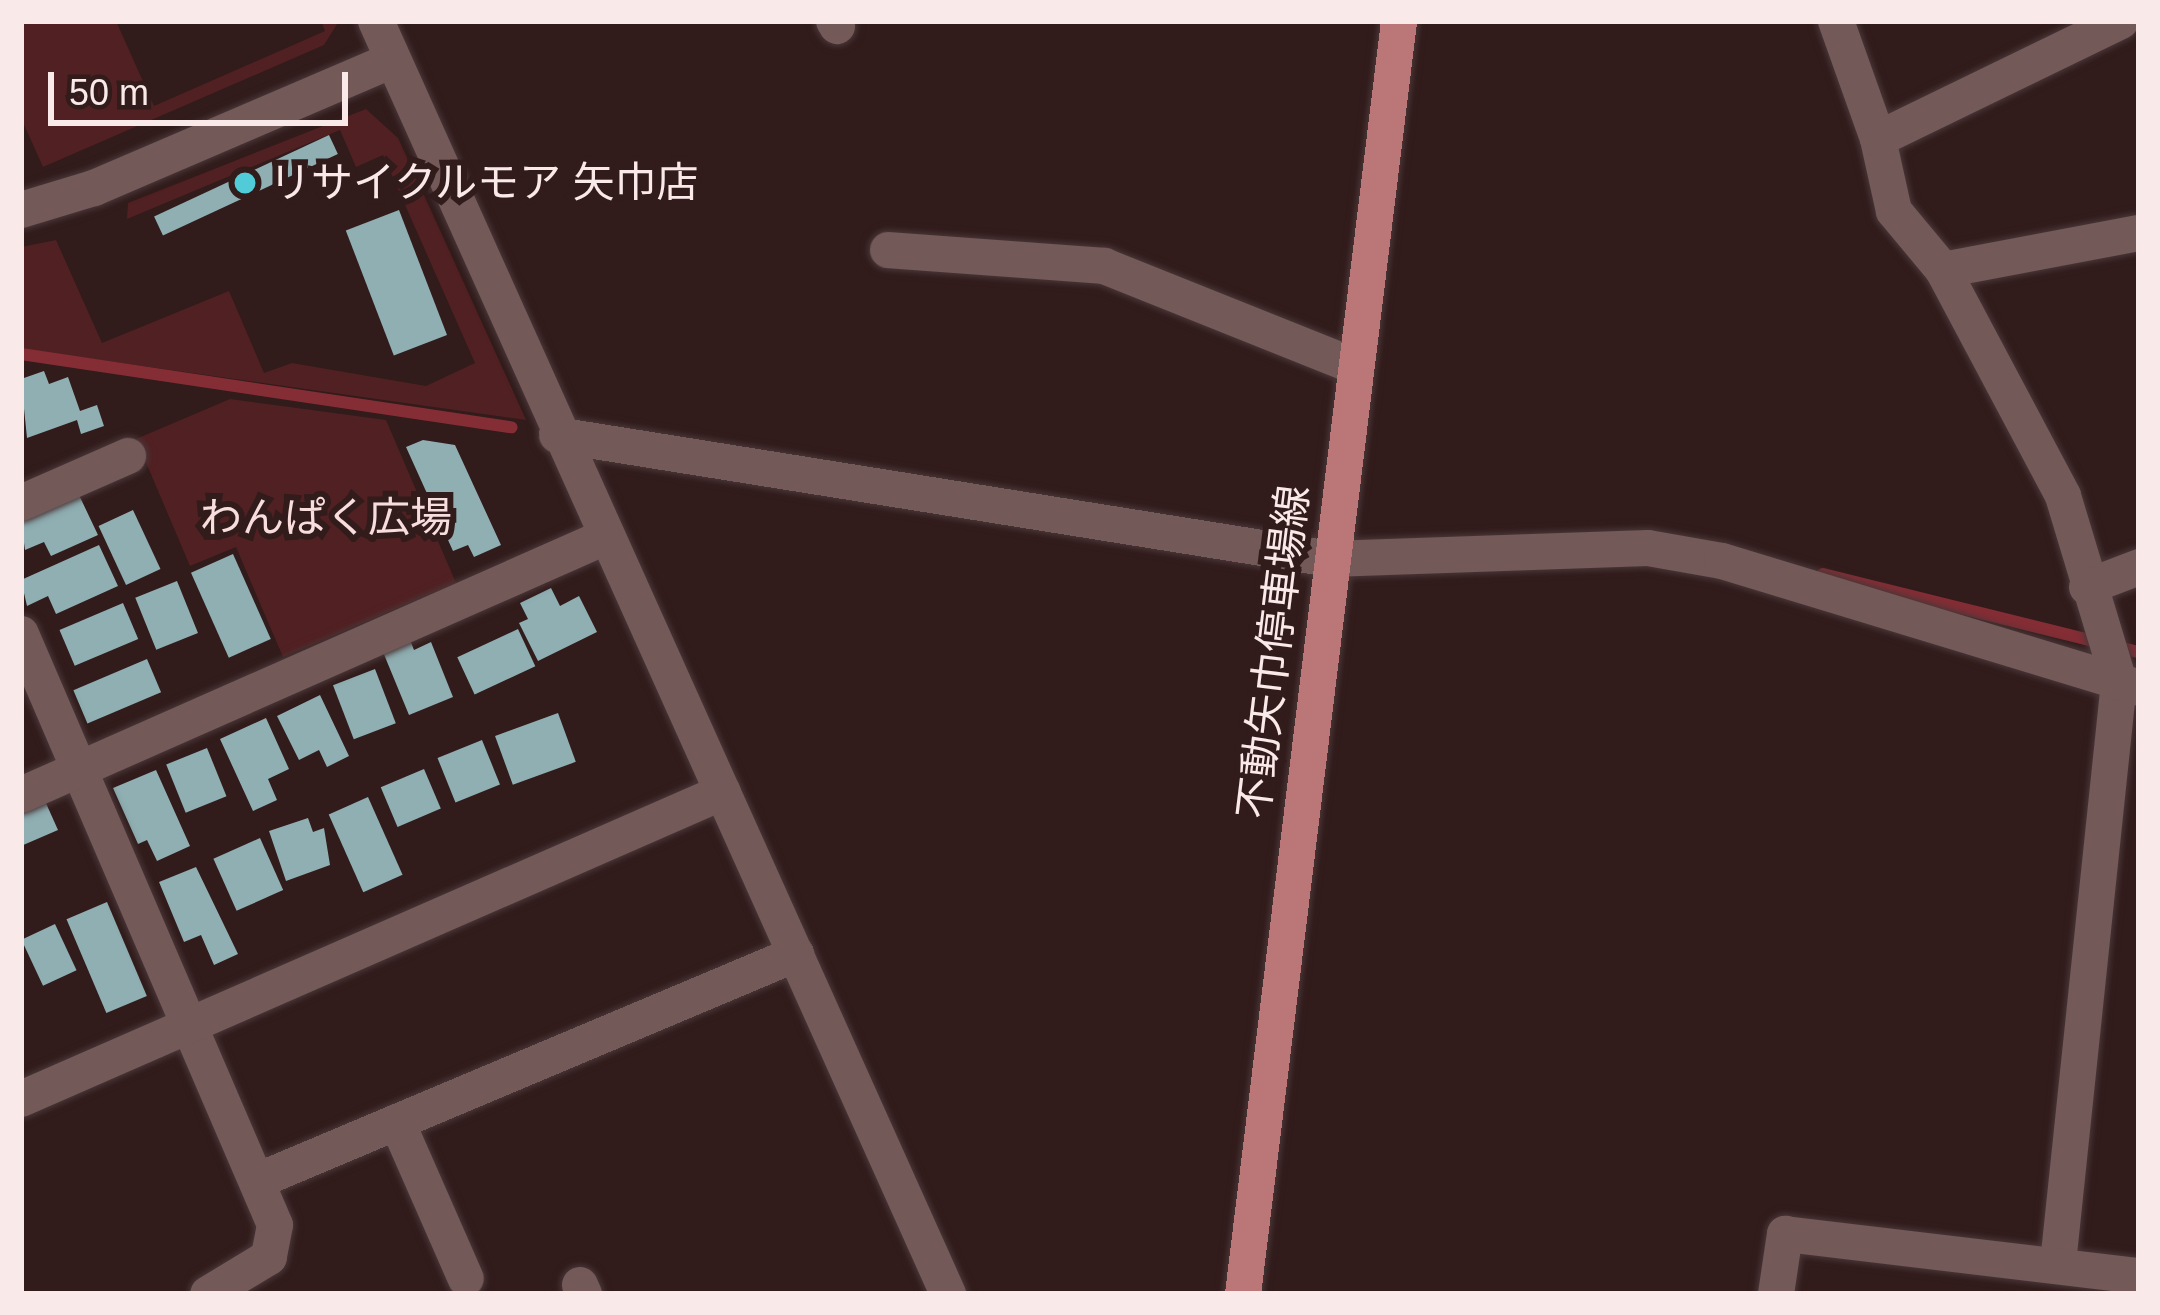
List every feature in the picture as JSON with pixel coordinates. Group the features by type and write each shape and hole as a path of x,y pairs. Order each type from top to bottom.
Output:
{"main road":[{"name":"不動矢巾停車場線","path":"1243,1294 1399,21"}],"street":[{"path":"376,21 603,538 723,792 948,1294"},
{"path":"1836,21 1878,139 1894,211 1943,270 2063,496 2087,587 2118,665 2058,1263"},
{"path":"1878,139 2121,21"},
{"path":"21,210 94,188 392,60"},
{"path":"1943,270 2139,233"},
{"path":"888,250 1104,266 1354,366"},
{"path":"557,435 1330,559 1648,548 1722,561 2118,665"},
{"path":"21,503 128,456"},
{"path":"21,795 603,538"},
{"path":"2087,587 2139,567"},
{"path":"21,634 194,1024 275,1226 269,1257 208,1294"},
{"path":"21,1099 723,792"},
{"path":"257,1181 796,954"},
{"path":"397,1122 466,1279"},
{"path":"1776,1294 1785,1234 2139,1276"}],"green space":[{"path":"21,21 116,21 154,106 325,31 321,21 339,21 324,45 43,167 21,118"},
{"path":"366,109 398,138 526,420 21,349 21,247 56,240 102,343 229,291 264,373 292,363 426,386 475,363 383,155 356,167 340,130 127,219 128,203"},
{"name":"わんぱく広場","path":"230,399 386,420 456,583 283,657 236,547 190,566 136,439"}],"building":[{"name":"リサイクルモア 矢巾店","path":"329,135 338,154 163,236 154,217"},
{"path":"399,210 447,335 394,356 346,230"},
{"path":"44,371 49,384 68,377 80,411 97,405 104,426 81,434 77,420 27,438 21,379"},
{"path":"423,440 455,445 501,545 474,557 468,545 453,551 406,447"},
{"path":"79,495 98,535 51,556 44,542 25,550 21,521"},
{"path":"133,510 160,569 126,585 99,526"},
{"path":"99,545 118,586 56,614 48,596 27,606 21,580"},
{"path":"233,554 271,639 229,658 191,573"},
{"path":"177,581 198,633 156,650 135,598"},
{"path":"551,588 560,606 579,596 597,632 538,661 519,623 528,619 520,603"},
{"path":"123,603 138,639 75,666 59,630"},
{"path":"518,629 535,666 475,694 457,657"},
{"path":"410,640 414,650 431,642 453,697 409,715 383,652"},
{"path":"147,659 161,692 87,723 73,690"},
{"path":"375,669 396,723 354,739 333,685"},
{"path":"320,695 349,756 327,767 319,750 299,760 277,716"},
{"path":"558,713 576,762 513,785 495,736"},
{"path":"266,718 289,769 268,779 277,800 253,811 220,739"},
{"path":"482,740 500,785 455,802 437,758"},
{"path":"207,748 226,796 186,813 166,764"},
{"path":"424,769 441,809 398,827 381,787"},
{"path":"156,770 190,846 157,861 147,840 138,844 113,788"},
{"path":"368,797 403,875 363,892 329,814"},
{"path":"45,801 58,830 21,846 21,812"},
{"path":"308,818 313,832 324,828 330,865 286,881 269,831"},
{"path":"260,838 283,890 237,911 213,859"},
{"path":"196,867 238,954 214,965 201,935 184,942 159,882"},
{"path":"107,902 147,996 106,1013 66,919"},
{"path":"55,924 77,970 43,986 21,940"}],"waterway":[{"path":"21,354 512,427"},
{"path":"1823,574 2139,652"}],"place":[{"name":"リサイクルモア 矢巾店","path":"245,183"}]}
